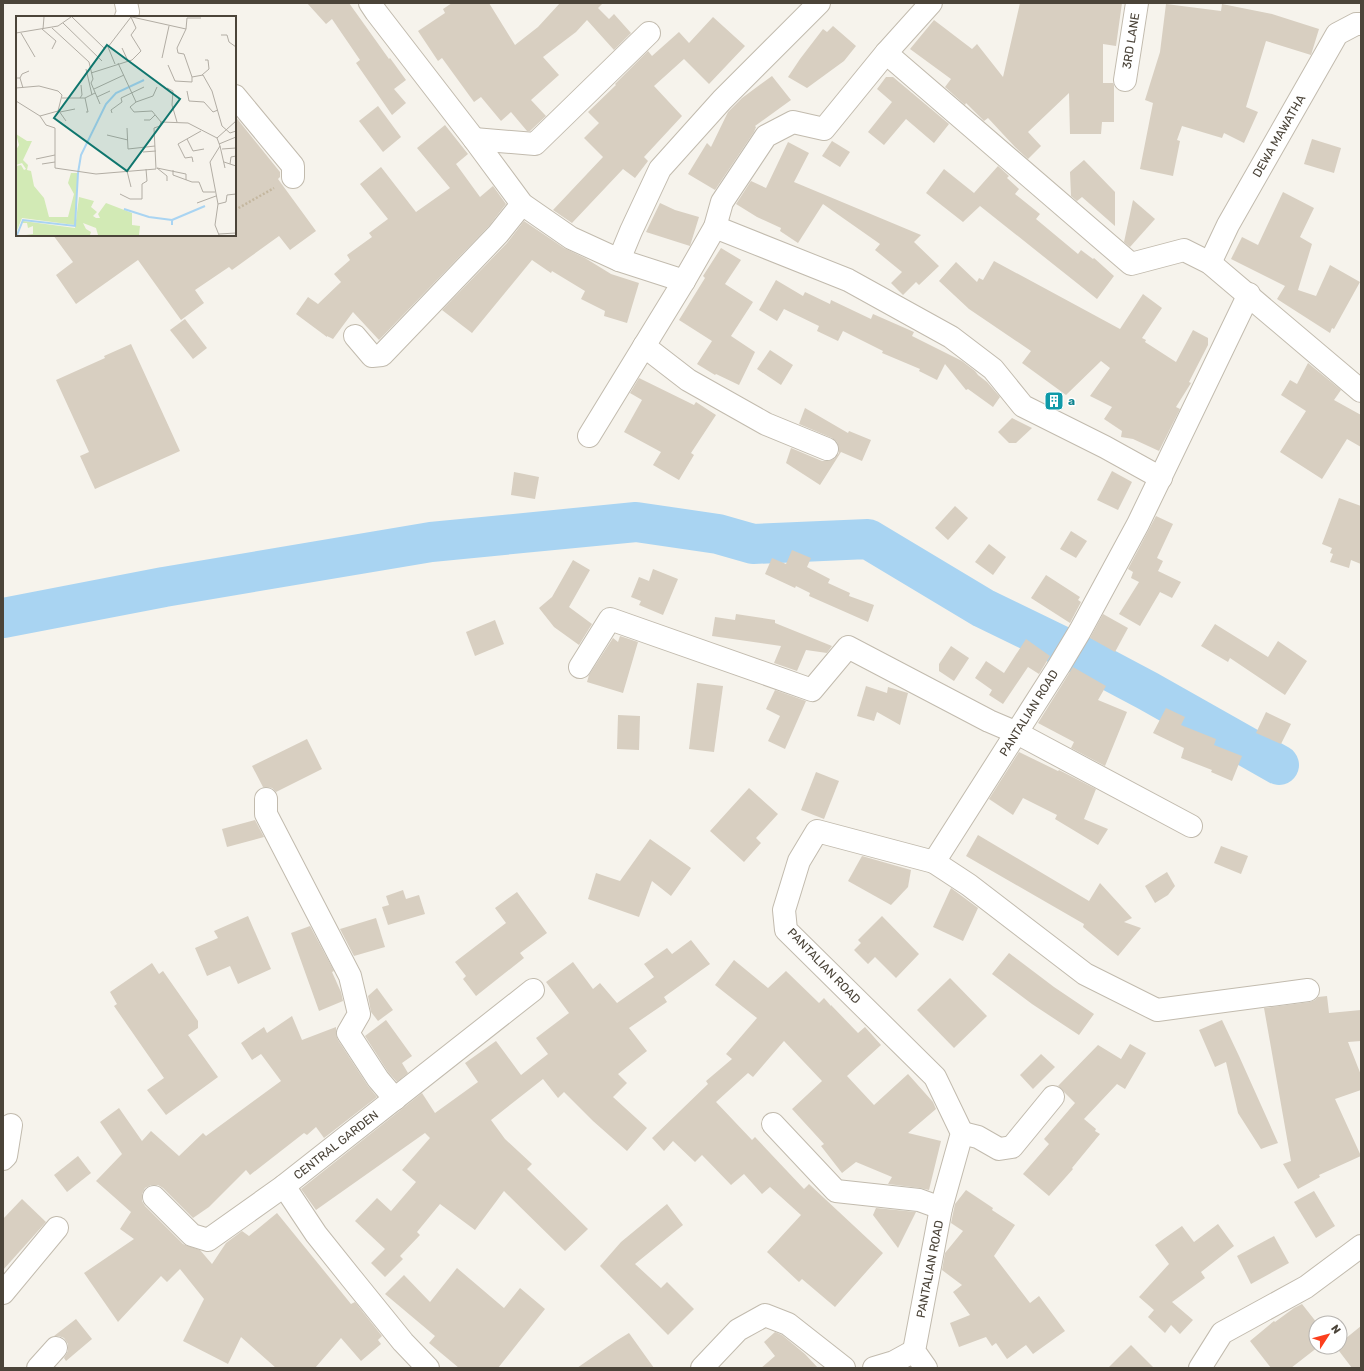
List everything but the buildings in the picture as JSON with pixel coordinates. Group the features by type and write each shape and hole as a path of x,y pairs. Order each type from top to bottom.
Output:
{"street":[{"path":"370,3 522,204 571,238 619,260 684,281"},
{"path":"619,260 660,170 722,100 818,3"},
{"name":"3RD LANE","path":"1125,80 1137,3"},
{"path":"588,436 684,281 715,227 722,202 766,136 793,122 824,128 924,5"},
{"name":"DEWA MAWATHA","path":"1210,263 1228,225 1336,34 1356,24 1361,24"},
{"path":"474,139 534,144 649,32"},
{"path":"886,53 1131,264 1184,250 1210,263 1249,294 1361,391"},
{"path":"236,97 293,166 293,177"},
{"path":"355,336 372,356 382,355 498,234 522,204"},
{"path":"715,227 848,280 951,337 993,369 1023,406 1105,447 1161,478"},
{"name":"PANTALIAN ROAD","path":"920,1359 941,1208 962,1132 935,1077 786,930 784,910 799,861 818,830 934,862 1017,733 1080,631 1138,524 1249,294"},
{"path":"644,346 688,380 766,424 827,449"},
{"path":"580,667 610,619 812,690 848,647 989,721 1017,733 1191,826"},
{"path":"266,799 266,814 350,976 359,1014 348,1033 378,1079 396,1099"},
{"path":"934,862 970,885 1085,974 1157,1010 1308,990"},
{"name":"CENTRAL GARDEN","path":"428,1368 403,1342 316,1234 284,1186 533,990"},
{"path":"962,1132 978,1138 999,1149 1012,1147 1053,1098"},
{"path":"773,1124 836,1191 919,1200 941,1208"},
{"path":"3,1159 6,1156 11,1125"},
{"path":"154,1197 192,1235 208,1240 284,1186"},
{"path":"3,1293 58,1228"},
{"path":"1200,1368 1222,1333 1306,1287 1361,1246"},
{"path":"702,1368 738,1330 765,1314 788,1324 844,1368"},
{"path":"38,1368 56,1348"},
{"path":"874,1368 894,1362 920,1359"}],"path":[{"path":"236,209 293,177"}],"waterway":[{"path":"3,618 164,587 431,542 636,522 718,534 753,544 868,539 983,608 1084,657 1148,691 1279,765"}],"place":[{"name":"a","path":"1054,401"}]}
